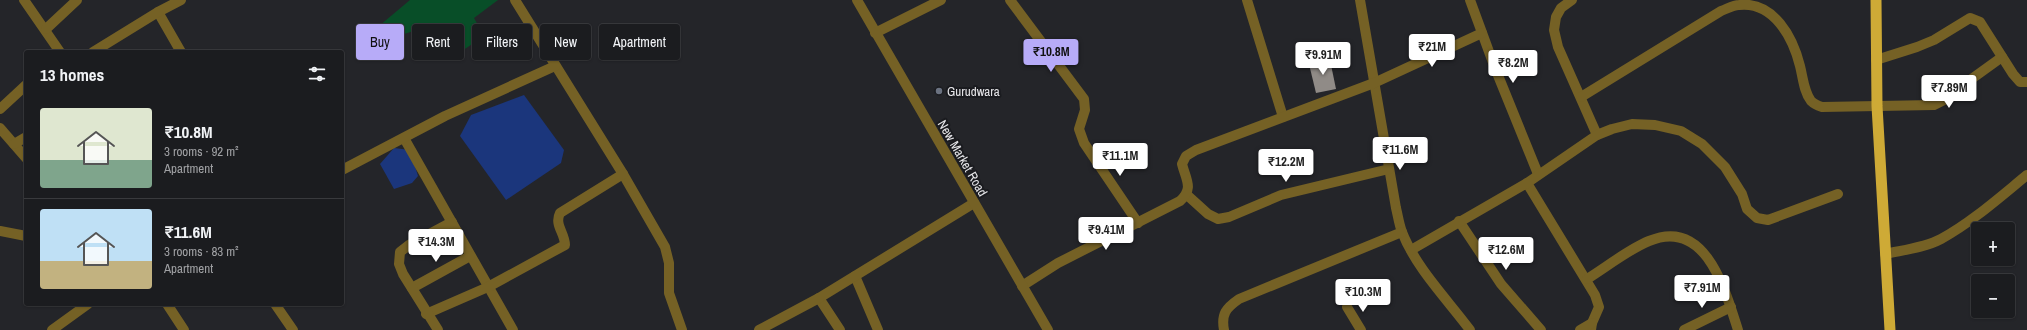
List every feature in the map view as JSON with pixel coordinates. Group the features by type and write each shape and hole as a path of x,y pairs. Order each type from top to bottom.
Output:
{"highway":[{"path":"1876,0 1877,106 1884,254 1890,330"}],"street":[{"path":"24,0 46,29 59,50"},
{"path":"46,29 77,0"},
{"path":"96,50 158,12 181,0"},
{"path":"515,0 623,174 665,247 669,263 669,293 682,330"},
{"name":"New Market Road","path":"856,0 1048,330"},
{"path":"875,33 940,0"},
{"path":"1010,0 1084,99 1085,110 1079,129 1084,142 1138,223"},
{"path":"1247,0 1283,117"},
{"path":"1360,0 1388,169 1402,232 1411,250 1470,330"},
{"path":"1470,0 1538,174"},
{"path":"1572,0 1561,8 1556,17 1554,30 1558,47 1598,135"},
{"path":"1582,97 1721,11 1738,5 1751,5 1765,10 1788,33 1798,59 1806,91 1812,102 1822,107 1934,105 1946,99 2002,57"},
{"path":"158,12 180,50"},
{"path":"1876,60 1923,45 1970,18 1980,22 2020,82 2027,82"},
{"path":"1022,286 1058,263 1180,201 1187,195 1189,185 1182,164 1186,156 1283,117 1374,83 1482,33"},
{"path":"344,169 445,116 555,66"},
{"path":"0,109 24,87"},
{"path":"1411,250 1527,183 1538,174 1598,135 1612,128 1632,124 1655,125 1681,131 1702,144 1725,168 1742,194 1747,209 1756,218 1768,220 1838,194"},
{"path":"0,128 24,156"},
{"path":"14,144 24,138"},
{"path":"404,138 513,330"},
{"path":"1187,195 1208,214 1218,219 1229,217 1281,195 1388,169"},
{"path":"426,314 488,287 564,245 565,238 558,226 557,219 560,213 623,174"},
{"path":"1884,254 1918,247 1940,240 1966,223 2027,174"},
{"path":"1527,183 1587,279 1599,307 1591,327 1580,330"},
{"path":"759,330 819,298 974,203"},
{"path":"1459,221 1502,284 1541,330"},
{"path":"438,330 426,314 399,264 400,252 409,245 452,222"},
{"path":"0,231 24,236"},
{"path":"1224,330 1222,319 1228,307 1239,299 1402,232"},
{"path":"1587,279 1649,241 1668,236 1688,240 1699,247 1715,268 1738,330"},
{"path":"412,288 470,256"},
{"path":"855,276 878,330"},
{"path":"819,298 840,330"},
{"path":"52,330 85,306"},
{"path":"168,306 184,330"},
{"path":"276,306 293,330"},
{"path":"1347,307 1361,330"},
{"path":"1684,330 1730,307"}],"green space":[{"path":"410,0 498,0 474,18 477,24 472,24 472,44 464,50 464,24 412,24 412,32 404,34 404,24 381,24"}],"water":[{"path":"524,95 564,150 561,163 506,200 460,136 471,115"},
{"path":"394,148 410,150 418,176 412,183 394,189 380,164"}],"building":[{"path":"1330,60 1336,89 1316,93 1309,64"}],"place":[{"name":"Gurudwara","path":"939,91"}]}
